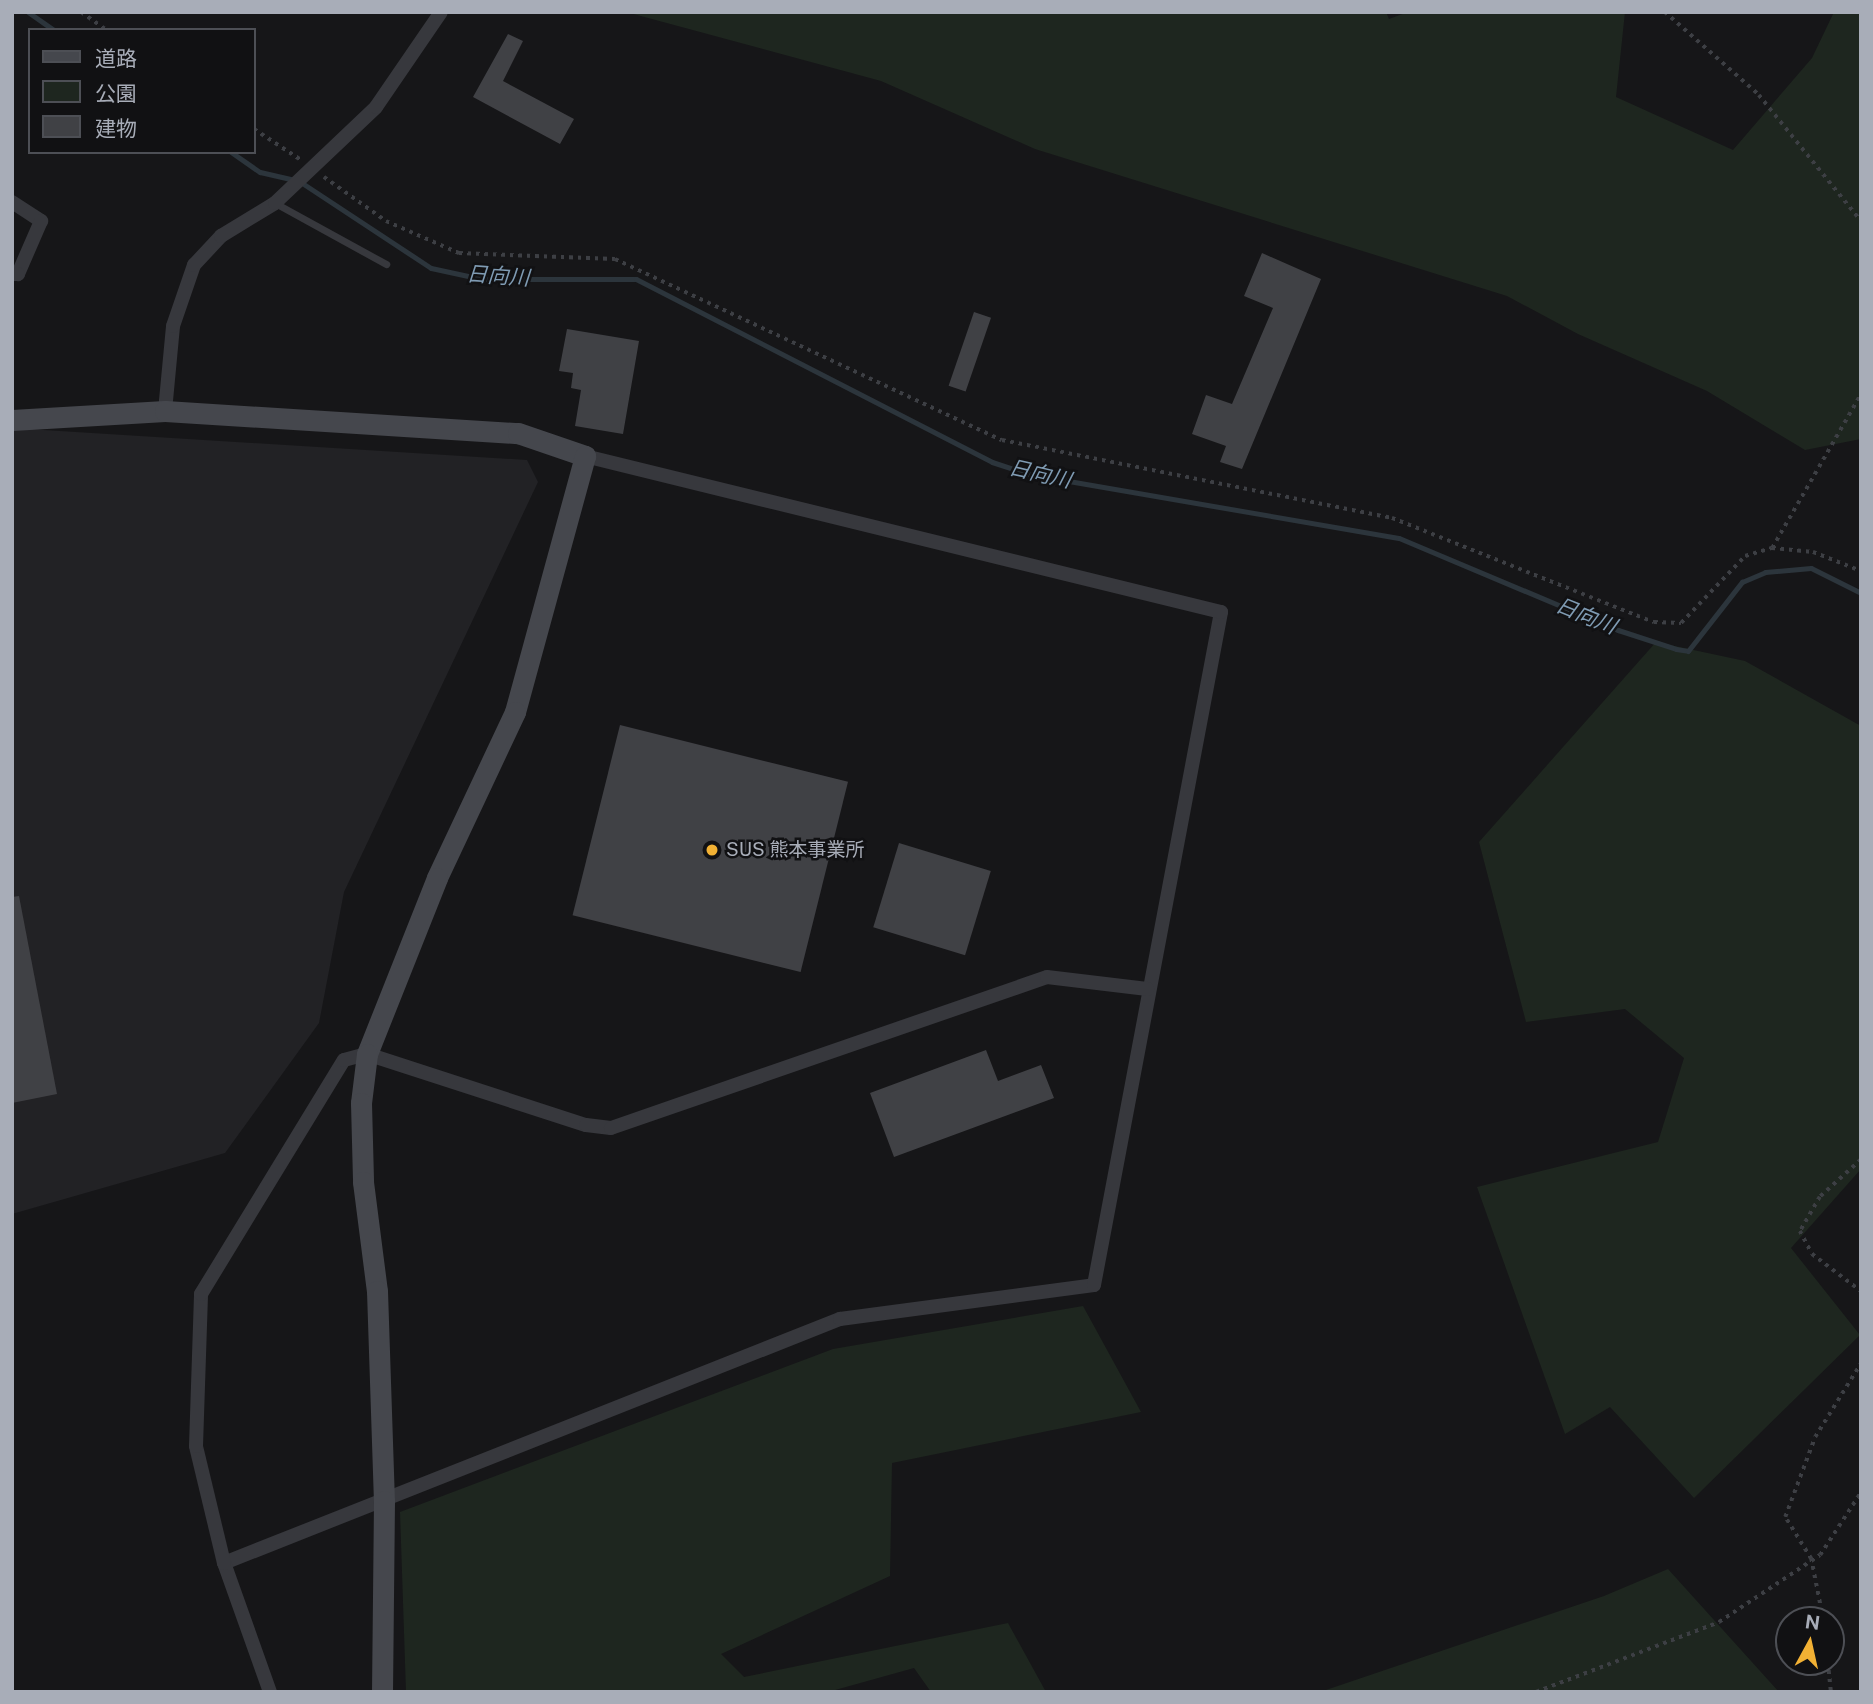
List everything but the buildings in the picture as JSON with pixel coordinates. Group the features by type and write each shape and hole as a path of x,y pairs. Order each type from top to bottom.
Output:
{"street":[{"path":"165,411 173,326 194,265 221,236 275,203 376,107 441,12"},
{"path":"12,202 41,221 18,274 12,274"},
{"path":"12,420 165,411 518,433 585,456 1221,611 1147,989 1094,1285 841,1319 224,1563"},
{"path":"382,1692 384,1501 377,1291 363,1182 361,1103 367,1054 437,878 515,712 585,456"},
{"path":"270,1692 224,1563 197,1446 201,1294 344,1060 367,1054 586,1125 611,1128 1047,977 1147,989"}],"lane":[{"path":"275,203 386,264"}],"path":[{"path":"81,12 104,28"},
{"path":"1665,12 1759,94 1861,221"},
{"path":"256,130 386,221 459,253 615,259 1002,440 1392,517 1654,622 1681,624 1745,555 1772,548 1814,552 1861,570"},
{"path":"1772,548 1861,394"},
{"path":"1861,1160 1820,1197 1800,1231 1812,1254 1861,1290"},
{"path":"1820,1606 1811,1559 1784,1517 1815,1437 1861,1363"},
{"path":"1536,1692 1719,1622 1820,1555 1861,1492"}],"shaded area":[{"path":"12,428 527,460 538,482 344,892 319,1023 225,1153 12,1214"}],"green space":[{"path":"626,12 1386,12 1389,19 1408,12 1625,12 1616,97 1733,150 1812,58 1834,12 1861,12 1861,439 1805,450 1707,391 1578,334 1507,296 1035,149 881,81"},
{"path":"1656,642 1745,661 1861,726 1861,1169 1791,1248 1860,1335 1694,1498 1610,1407 1565,1434 1477,1187 1658,1142 1684,1058 1625,1009 1526,1022 1479,842"},
{"path":"1083,1306 1141,1412 892,1463 890,1576 721,1654 744,1677 1008,1623 1046,1692 931,1692 914,1668 828,1692 406,1692 400,1512 833,1349"},
{"path":"1668,1569 1779,1692 1320,1692 1604,1596"}],"waterway":[{"name":"日向川","path":"28,12 51,28"},
{"name":"日向川","path":"234,154 260,172 299,181 431,268 482,279 636,279 992,462 1028,474 1399,538 1618,630 1676,649 1688,651 1742,582 1765,572 1811,568 1861,593"}],"place":[{"name":"SUS 熊本事業所","path":"712,850"}]}
